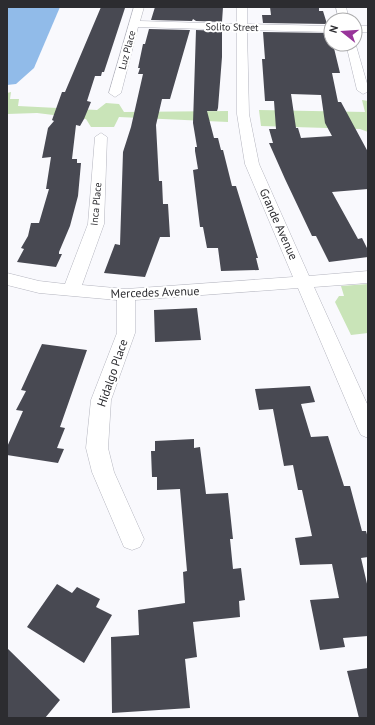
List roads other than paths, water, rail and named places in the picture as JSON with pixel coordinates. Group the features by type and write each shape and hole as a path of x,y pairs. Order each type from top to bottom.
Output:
{"street":[{"name":"Luz Place","path":"115,94 139,7"},
{"name":"Grande Avenue","path":"242,7 243,114 246,138 252,164 368,429"},
{"name":"Solito Street","path":"134,24 323,29"},
{"path":"353,52 363,90"},
{"name":"Inca Place","path":"71,291 96,224 101,138"},
{"name":"Mercedes Avenue","path":"7,279 39,287 126,295 368,277"},
{"name":"Hidalgo Place","path":"126,295 126,333 101,400 97,448 103,472 132,539"}],"water":[{"path":"7,7 60,7 34,68 16,84 7,85"}]}
